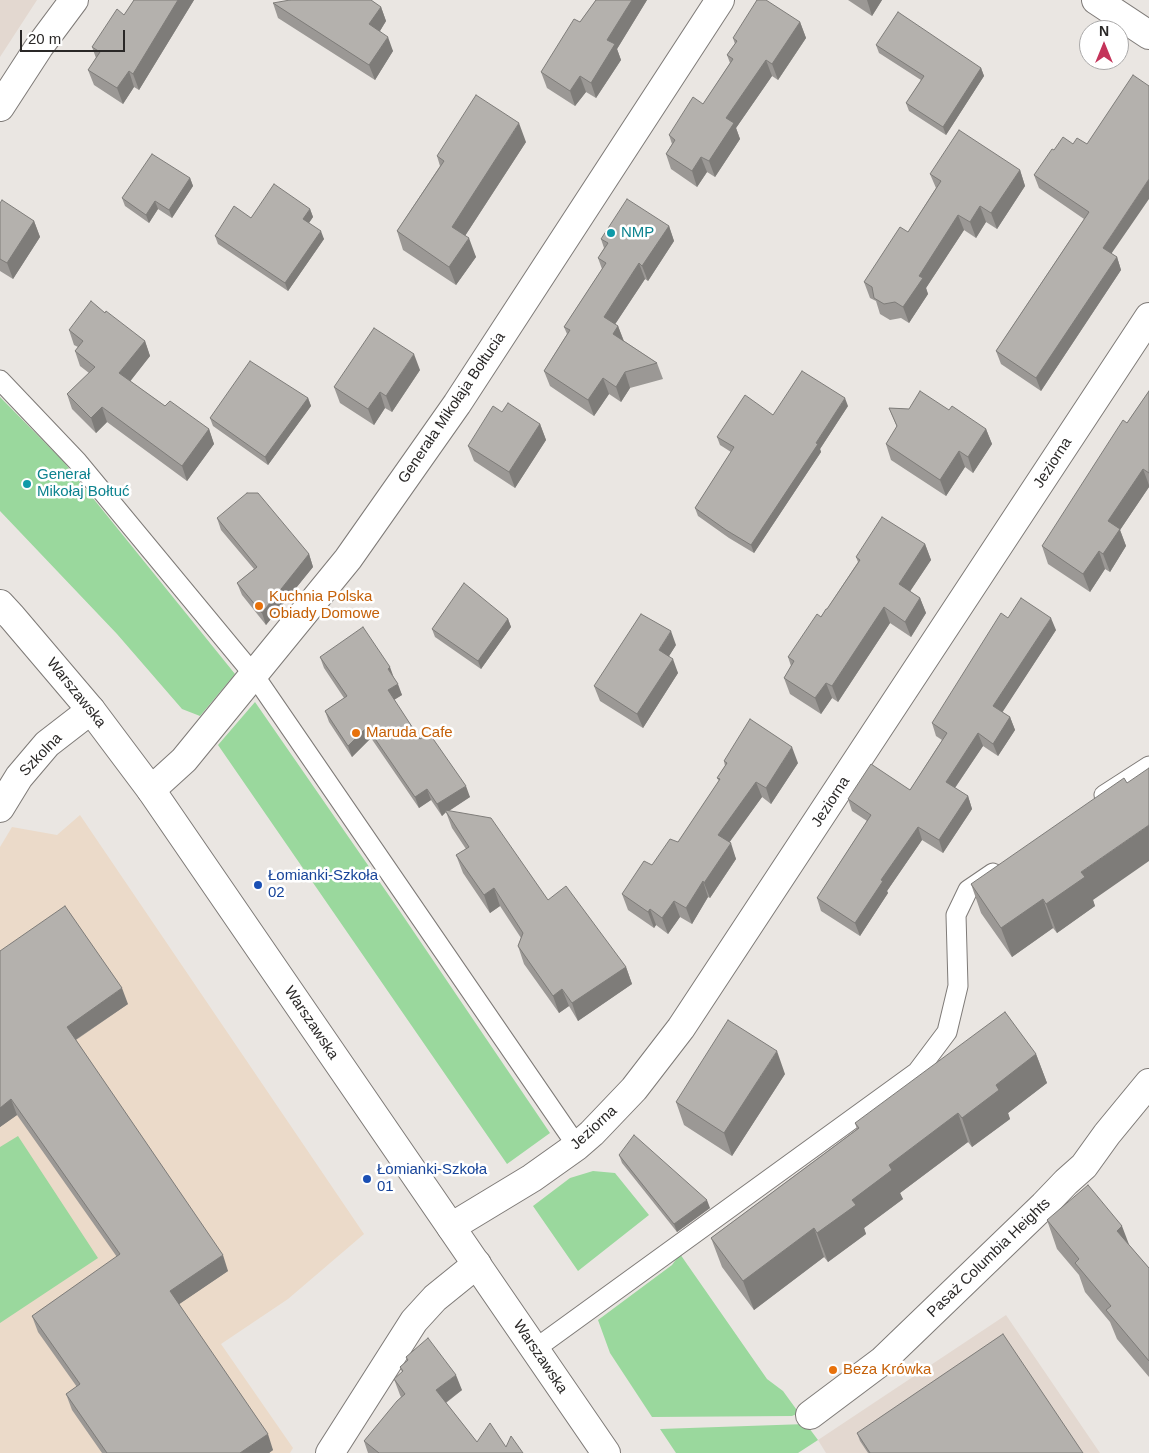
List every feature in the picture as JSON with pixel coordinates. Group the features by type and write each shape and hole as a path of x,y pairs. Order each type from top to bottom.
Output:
{"street":[{"name":"Generała Mikołaja Bołtucia","path":"150,790 184,760 348,559 457,404 720,0"},
{"path":"1096,0 1149,35"},
{"path":"0,107 70,1"},
{"name":"Jeziorna","path":"451,1227 532,1178 577,1146 634,1089 682,1028 1149,317"},
{"name":"Warszawska","path":"0,604 90,710 150,790 606,1453"},
{"name":"Szkolna","path":"0,808 19,777 47,744 90,710"},
{"name":"Pasaż Columbia Heights","path":"810,1415 882,1362 1084,1166 1149,1083"},
{"path":"330,1453 414,1321 435,1298 477,1264"}],"lane":[{"path":"0,380 76,461 254,675 577,1146"},
{"path":"1088,806 1149,766"},
{"path":"534,1348 918,1072 946,1032 958,986 956,915 968,890 1008,862"}],"shaded area":[{"path":"0,0 37,0 0,57"},
{"path":"80,815 364,1234 288,1299 221,1344 293,1448 290,1453 0,1453 0,847 12,827 57,835"},
{"path":"1006,1315 1100,1453 826,1453 818,1440"}],"green space":[{"path":"0,397 63,461 235,674 200,716 182,709 117,634 0,511"},
{"path":"255,702 550,1133 507,1164 218,745"},
{"path":"18,1136 98,1258 0,1323 0,1147"},
{"path":"593,1171 615,1173 649,1215 578,1271 533,1206 570,1178"},
{"path":"680,1254 767,1379 783,1391 799,1413 792,1416 652,1417 610,1353 598,1320 672,1265"},
{"path":"806,1424 818,1440 798,1453 676,1453 660,1429"}],"building":[{"path":"134,0 178,0 133,74 129,71 117,88 88,70 100,52 92,47 117,9 124,15"},
{"path":"290,0 371,0 381,7 369,24 388,37 369,65 273,3"},
{"path":"596,0 632,0 607,40 615,44 591,83 580,76 570,91 541,72 574,19 580,22"},
{"path":"757,0 766,0 800,22 772,64 766,60 726,118 734,123 709,161 701,157 692,171 666,154 675,140 669,135 693,97 703,104 733,59 727,55 737,41 733,38"},
{"path":"898,12 981,68 943,127 906,103 924,76 876,45"},
{"path":"1133,75 1149,86 1149,179 1103,248 1117,257 1036,378 996,351 1089,212 1034,175 1063,137 1073,144 1077,138 1087,144"},
{"path":"476,95 519,123 452,227 469,238 449,267 397,231 444,161 437,156"},
{"path":"959,130 1020,170 991,213 980,206 970,222 958,215 919,276 923,278 903,307 895,302 884,304 874,298 872,287 864,282 900,227 908,232 941,181 930,174"},
{"path":"152,154 190,178 169,210 155,201 146,215 122,198"},
{"path":"274,184 310,209 303,219 321,231 285,283 215,236 234,206 251,218"},
{"path":"627,199 669,226 642,266 639,263 604,317 618,326 613,334 657,363 625,372 616,387 603,378 588,400 544,371 570,330 564,327 606,263 598,258 608,243 601,239"},
{"path":"2,200 34,221 7,263 0,259 0,203"},
{"path":"91,301 145,341 119,373 165,406 170,401 209,429 182,466 102,407 91,418 67,394 95,367 75,351 83,341 69,330"},
{"path":"374,328 414,354 386,396 380,392 368,409 334,387"},
{"path":"250,361 308,398 265,457 210,418"},
{"path":"802,371 845,398 816,443 818,444 751,545 695,508 734,447 717,437 745,395 773,415"},
{"path":"920,391 949,410 952,406 986,429 968,457 959,451 940,480 886,444 897,426 889,408 909,409"},
{"path":"1149,391 1149,473 1143,469 1108,521 1120,529 1103,554 1099,551 1083,574 1042,546 1123,420 1127,423"},
{"path":"508,403 540,424 509,472 468,446 493,406 502,412"},
{"path":"247,493 258,493 309,554 262,613 237,583 257,567 217,518"},
{"path":"882,517 925,544 899,584 920,598 905,622 884,607 832,686 826,683 815,698 784,678 794,661 788,657 817,614 821,617 827,609 860,560 856,557"},
{"path":"464,583 508,619 478,661 432,629"},
{"path":"1021,598 1051,618 993,706 1010,717 993,744 978,733 946,782 968,796 939,840 918,827 881,880 883,881 855,923 817,898 871,815 848,799 871,764 910,790 947,733 932,723 1001,613 1008,618"},
{"path":"641,614 671,631 659,650 673,659 637,714 594,686"},
{"path":"363,627 390,667 388,669 398,684 388,690 420,739 429,733 466,786 437,804 427,789 415,797 367,727 348,746 325,711 347,696 320,657"},
{"path":"750,719 792,747 766,788 756,782 718,835 731,843 686,908 674,901 662,918 650,909 648,912 622,894 644,861 652,865 670,839 678,842 720,779 717,778 727,763 724,761"},
{"path":"1149,768 1149,825 1081,872 1085,877 1046,904 1043,899 1001,928 971,884 1124,778 1127,783"},
{"path":"445,810 491,818 548,900 566,886 626,967 572,1003 562,989 553,996 518,946 523,933 494,888 484,895 456,855 469,847"},
{"path":"65,906 122,988 67,1027 223,1255 170,1291 268,1434 240,1453 107,1453 66,1394 80,1384 32,1316 120,1254 11,1099 0,1108 0,951"},
{"path":"1005,1012 1036,1054 996,1085 999,1090 962,1118 958,1113 889,1165 892,1170 852,1200 856,1205 817,1233 814,1228 743,1281 711,1238 859,1128 855,1123"},
{"path":"728,1020 777,1051 724,1133 676,1102"},
{"path":"634,1135 707,1200 674,1224 619,1155"},
{"path":"1088,1185 1122,1226 1117,1231 1149,1268 1149,1361 1106,1310 1111,1306 1075,1263 1079,1259 1047,1220"},
{"path":"1003,1334 1083,1453 870,1453 857,1433"},
{"path":"428,1338 456,1375 436,1390 477,1442 490,1423 506,1447 511,1436 523,1453 379,1453 364,1441 405,1394 394,1379 403,1371 400,1367 408,1360 406,1357"}],"place":[{"name":"NMP","path":"611,233"},
{"name":"Generał Mikołaj Bołtuć","path":"27,484"},
{"name":"Kuchnia Polska Obiady Domowe","path":"259,606"},
{"name":"Maruda Cafe","path":"356,733"},
{"name":"Łomianki-Szkoła 02","path":"258,885"},
{"name":"Łomianki-Szkoła 01","path":"367,1179"},
{"name":"Beza Krówka","path":"833,1370"}]}
